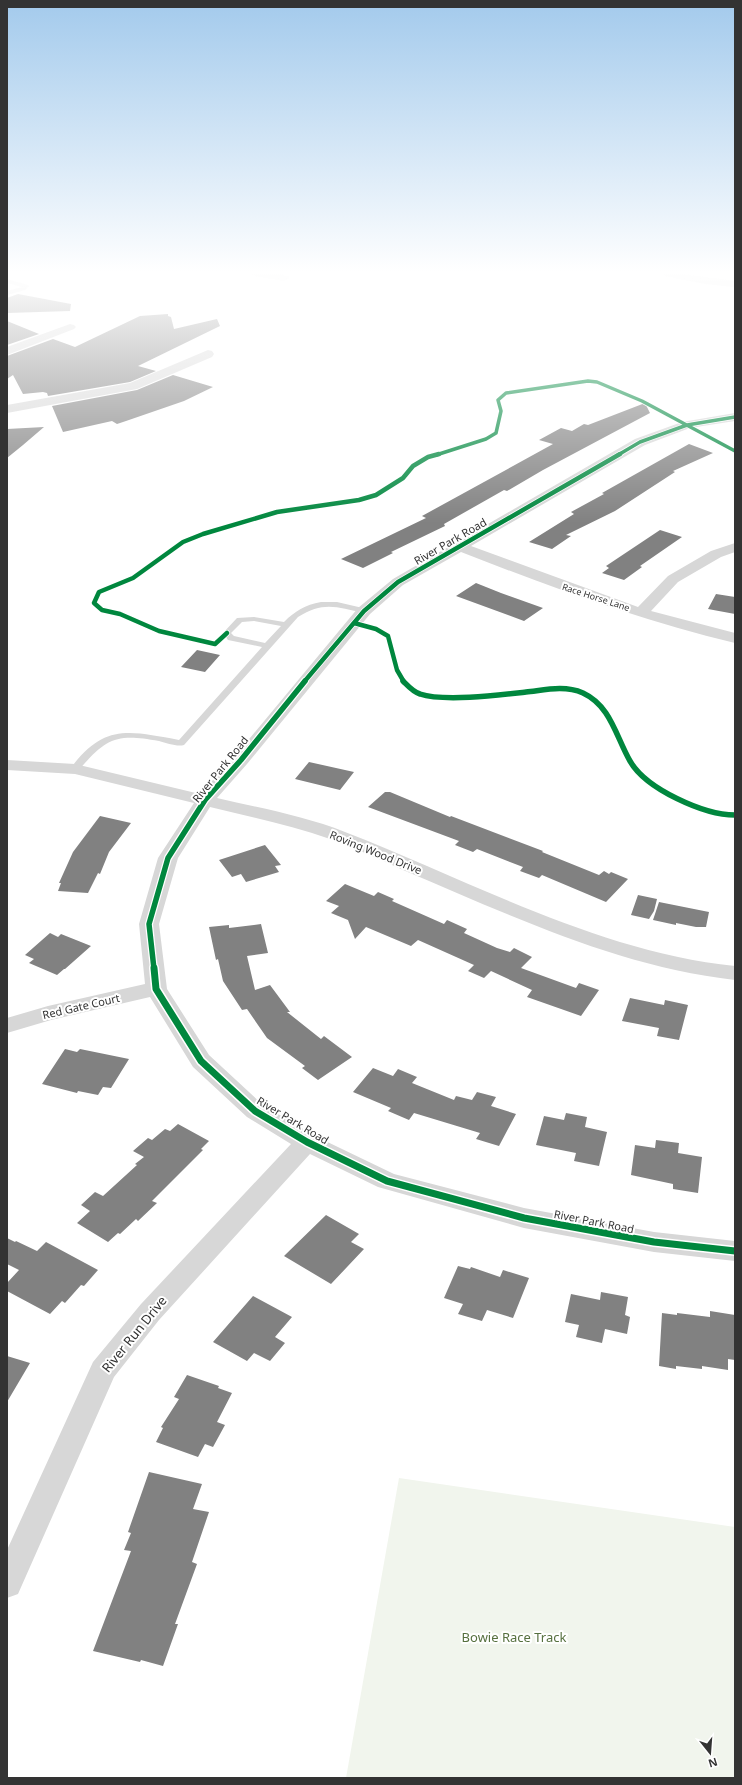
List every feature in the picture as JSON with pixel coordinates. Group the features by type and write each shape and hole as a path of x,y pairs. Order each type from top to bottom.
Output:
{"street":[{"path":"7,409 133,386 203,356"},
{"name":"River Park Road","path":"735,417 687,425 640,442 398,582 364,611 205,800 168,858 149,924 156,989 201,1061 255,1111 307,1142 387,1181 524,1218 654,1242 735,1251"},
{"name":"Race Horse Lane","path":"461,546 561,586 705,632 735,638"},
{"path":"641,612 673,579 716,554 735,547"},
{"name":"Roving Wood Drive","path":"7,765 75,769 290,821 337,835 567,931 649,957 707,970 735,973"},
{"name":"Red Gate Court","path":"7,1026 48,1013 156,989"},
{"name":"River Run Drive","path":"7,1584 103,1370 150,1312 307,1142"}],"lane":[{"path":"75,769 92,748 104,740 114,736 131,734 181,743 295,615 314,604 335,604 364,611"},
{"path":"267,646 231,638 226,633 240,620 254,619 286,625"}],"green space":[{"name":"Bowie Race Track","path":"399,1478 735,1527 735,1778 346,1778"}],"building":[{"path":"7,356 158,356 138,366 156,371 130,382 48,396 47,393 43,392 23,394 13,375 7,379"},
{"path":"173,375 213,387 184,401 117,424 112,421 63,432 52,406 137,390"},
{"path":"645,403 650,413 507,491 504,490 444,524 445,526 391,552 393,553 363,568 341,559 426,518 422,516 553,444 539,440 561,428 572,431 584,424 588,425"},
{"path":"44,427 23,445 7,458 7,429"},
{"path":"689,444 713,453 673,471 675,472 615,511 566,535 571,536 552,549 529,542 574,514 571,512 604,494 602,493"},
{"path":"660,530 682,537 640,566 642,567 624,580 602,573 609,568 606,566"},
{"path":"476,583 543,608 524,621 456,596"},
{"path":"716,594 735,597 735,614 708,609"},
{"path":"197,650 220,655 205,672 181,667"},
{"path":"309,762 354,772 340,790 295,779"},
{"path":"385,792 390,792 450,817 451,816 543,851 542,852 599,875 604,871 609,874 611,872 628,879 606,902 542,875 539,878 520,871 523,867 477,849 473,852 455,845 459,841 368,807"},
{"path":"100,816 131,823 109,852 100,874 98,873 88,893 58,891 61,883 59,883 73,852"},
{"path":"265,845 281,865 275,866 279,872 246,882 241,874 232,877 219,860"},
{"path":"345,884 374,896 378,892 394,899 392,901 444,924 447,920 467,929 464,933 497,948 510,952 514,948 532,957 521,968 576,988 579,983 599,990 581,1016 527,997 532,990 491,971 484,978 468,971 474,965 418,940 411,946 366,927 355,939 348,920 331,913 339,906 326,901"},
{"path":"638,895 657,899 654,911 649,919 631,915"},
{"path":"659,902 709,912 706,927 696,927 676,923 676,925 653,920"},
{"path":"261,924 268,953 247,956 255,990 270,985 290,1012 287,1012 321,1039 324,1036 352,1057 318,1080 302,1068 305,1066 267,1038 247,1009 242,1010 223,981 218,959 216,960 209,927 229,925 229,928"},
{"path":"50,933 58,937 61,934 91,946 57,975 29,963 34,959 25,955"},
{"path":"630,998 664,1005 665,1000 688,1005 679,1040 657,1036 659,1028 622,1021"},
{"path":"65,1049 77,1052 80,1049 129,1059 111,1088 103,1087 98,1095 78,1091 77,1093 42,1084"},
{"path":"373,1068 393,1076 398,1069 417,1077 412,1083 454,1100 456,1096 472,1100 477,1092 496,1097 491,1106 516,1114 499,1146 476,1139 480,1133 414,1113 409,1120 388,1111 391,1108 353,1092"},
{"path":"566,1113 587,1117 585,1127 607,1132 599,1166 574,1161 576,1153 536,1145 544,1116 564,1120"},
{"path":"178,1124 209,1141 201,1149 203,1150 152,1201 157,1203 138,1221 136,1219 120,1234 118,1233 108,1242 77,1223 90,1211 81,1205 95,1192 103,1196 144,1157 133,1151 148,1138 152,1140 165,1129 170,1131"},
{"path":"656,1140 679,1143 678,1153 702,1157 698,1193 673,1189 673,1184 631,1175 635,1145 655,1148"},
{"path":"326,1215 359,1234 351,1242 364,1249 331,1284 284,1256"},
{"path":"7,1238 37,1251 46,1242 98,1270 84,1286 81,1285 65,1303 62,1301 50,1314 7,1291 7,1283 19,1270 7,1264"},
{"path":"458,1266 470,1269 471,1267 500,1277 503,1270 529,1278 513,1318 487,1310 482,1321 458,1314 463,1304 444,1298"},
{"path":"601,1292 628,1297 625,1315 630,1317 627,1334 605,1329 602,1343 576,1337 579,1325 565,1322 571,1294 600,1300"},
{"path":"253,1296 292,1317 275,1337 285,1343 270,1361 254,1353 247,1361 213,1342"},
{"path":"710,1311 735,1315 735,1360 728,1359 728,1370 702,1366 702,1369 676,1366 676,1369 659,1366 662,1313 677,1315 677,1313 710,1317"},
{"path":"7,1356 30,1363 7,1402"},
{"path":"187,1375 219,1386 218,1388 232,1393 217,1422 225,1425 213,1447 205,1444 198,1457 156,1442 163,1428 161,1427 179,1399 174,1397"},
{"path":"149,1472 202,1484 193,1509 209,1512 192,1562 197,1564 175,1624 178,1624 163,1666 141,1660 140,1662 93,1651 131,1551 124,1550 131,1533 128,1532"}],"cycle path":[{"path":"227,633 215,644 159,631 120,614 102,610 94,603 99,592 133,578 183,542 203,534 277,512 359,500 376,495 403,478 413,466 428,457 486,439 496,433 501,411 498,400 506,393 588,381 597,382 642,401 735,451"},
{"path":"735,417 687,425 640,442 398,582 364,611 241,760 205,800 168,858 149,924 156,989 201,1061 255,1111 307,1142 387,1181 524,1218 654,1242 735,1251"},
{"path":"354,623 376,629 388,636 395,665 401,679 407,686 420,694 429,696 456,697 562,688 574,690 584,694 599,705 611,719 631,763 643,776 672,796 688,804 728,815 735,815"}]}
